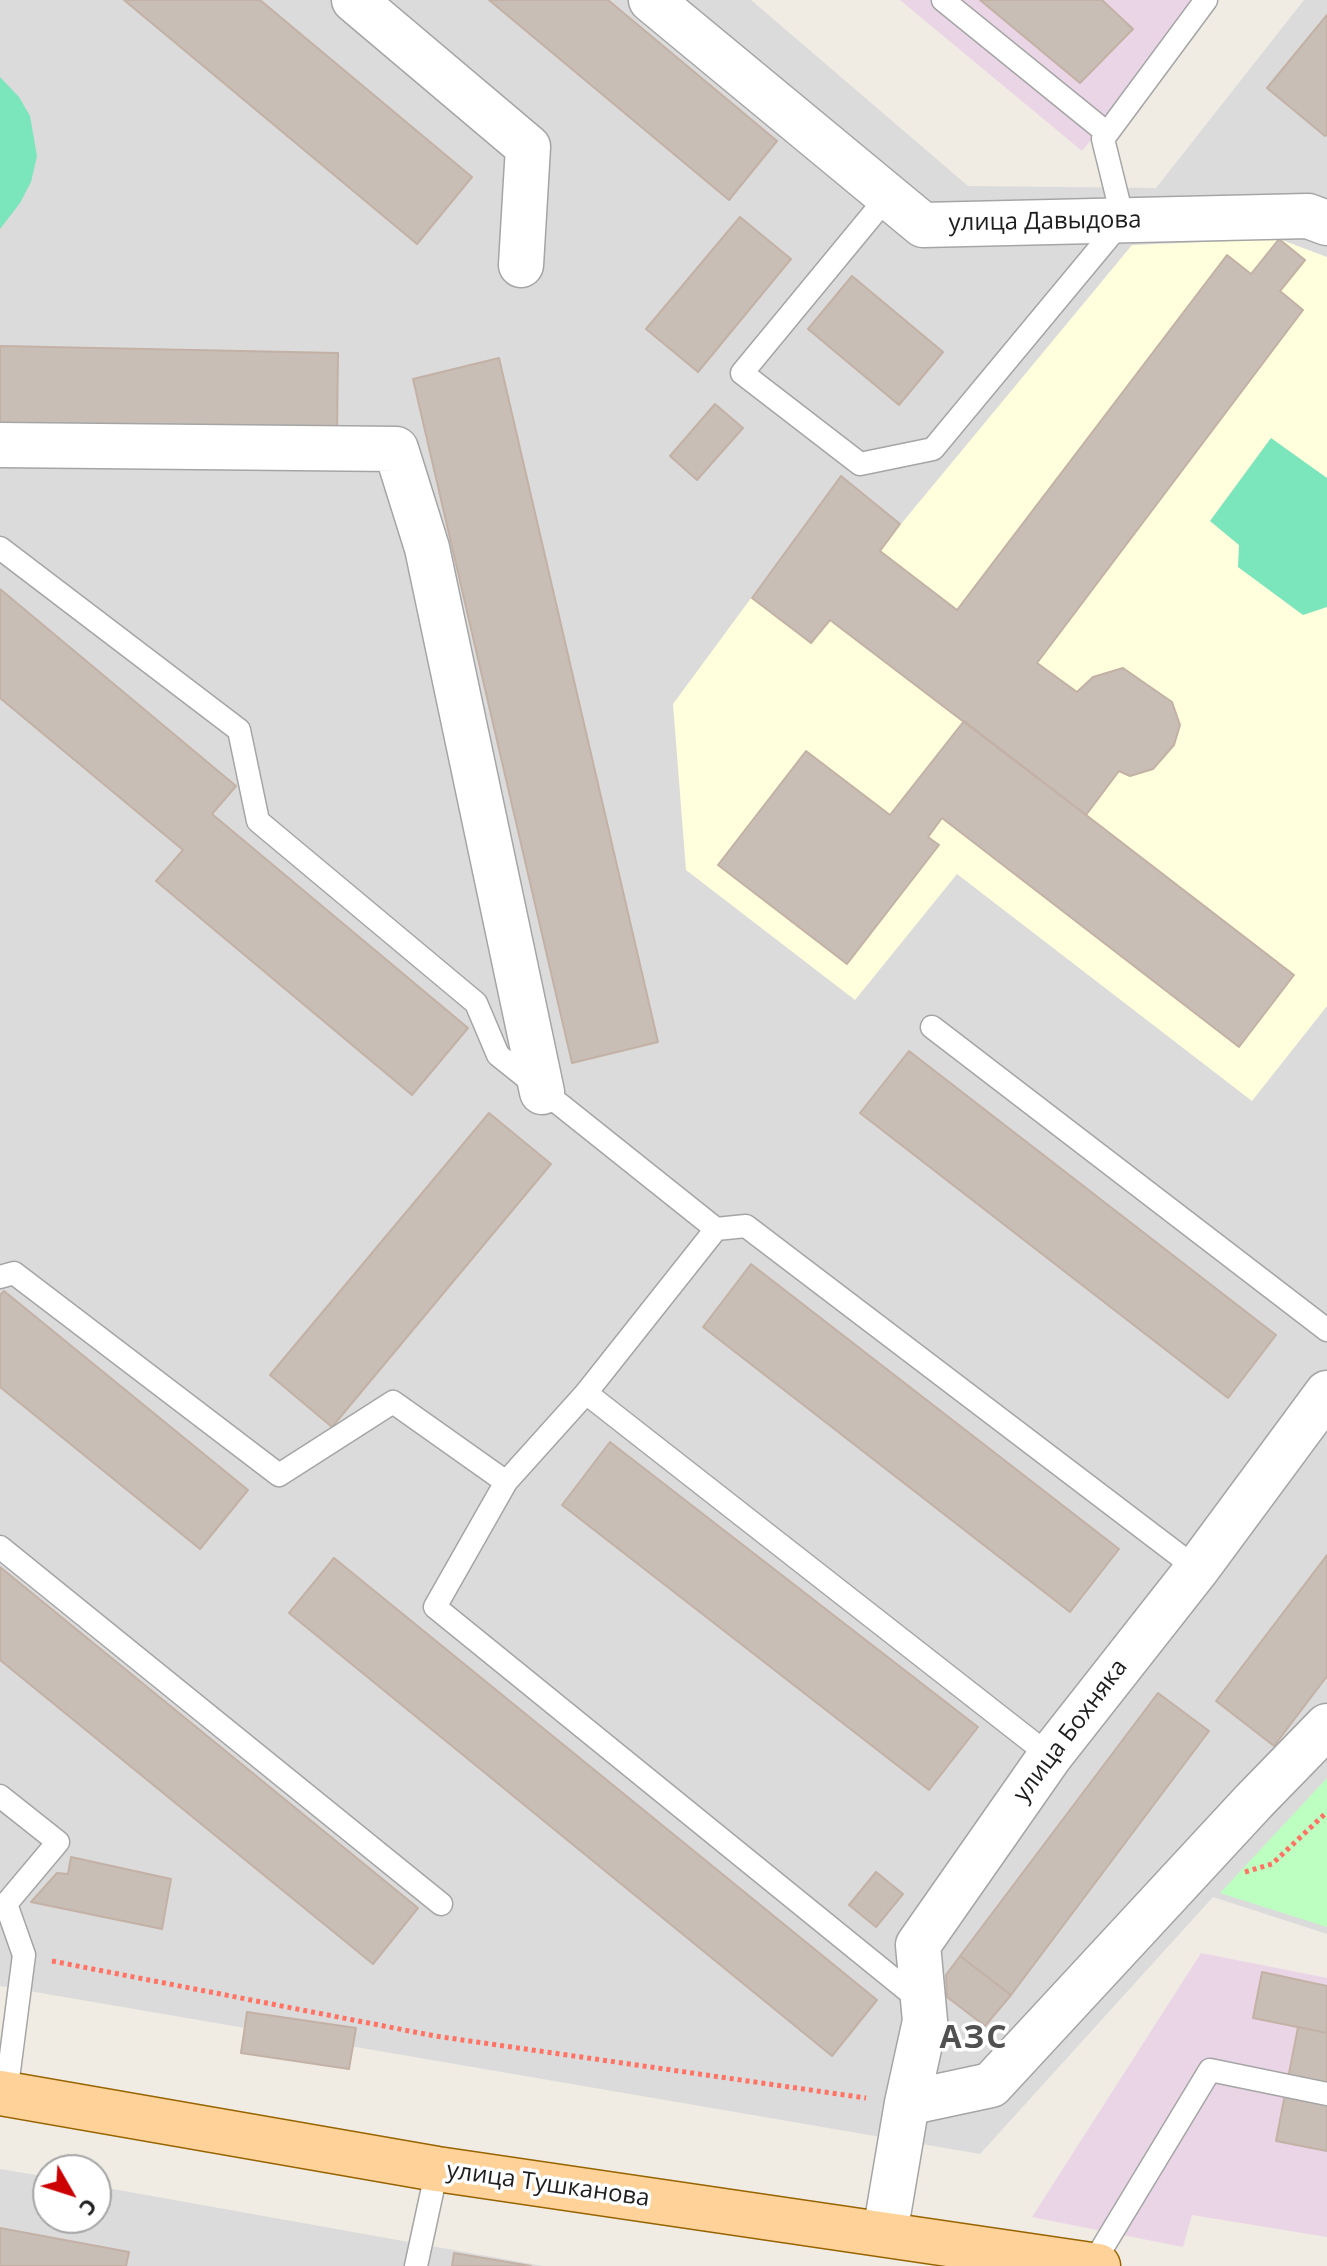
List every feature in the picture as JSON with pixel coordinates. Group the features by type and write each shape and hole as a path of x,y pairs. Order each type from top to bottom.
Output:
{"main road":[{"name":"улица Тушканова","path":"3,2093 437,2169 1095,2265"}],"street":[{"path":"354,0 528,147 521,265"},
{"name":"улица Давыдова","path":"651,0 923,225 1308,216 1327,223"},
{"path":"0,445 396,449 427,548 542,1092"},
{"name":"улица Бохняка","path":"885,2233 907,2103 925,2021 918,1945 1050,1756 1197,1569 1327,1393"},
{"path":"907,2103 991,2085 1327,1726"}],"lane":[{"path":"943,0 1107,133"},
{"path":"888,196 742,373 860,464 933,449 1123,220 1103,139 1195,4"},
{"path":"0,548 239,730 258,821 476,1003 498,1055 716,1229 746,1226 1197,1569"},
{"path":"932,1027 1327,1330"},
{"path":"716,1229 586,1393 506,1482 435,1607 924,2004"},
{"path":"0,1277 14,1273 279,1475 393,1402 506,1482"},
{"path":"586,1393 1050,1756"},
{"path":"0,1547 441,1904"},
{"path":"0,1796 58,1842 6,1904 24,1955 3,2093"},
{"path":"1095,2265 1210,2070 1327,2094"},
{"path":"416,2266 437,2169"}],"path":[{"path":"1232,1876 1272,1864 1327,1812"},
{"path":"24,1955 435,2036 907,2103"}],"shaded area":[{"path":"0,0 751,0 968,186 1156,188 1304,0 1327,0 1327,1934 1213,1897 980,2154 0,1986"},
{"path":"900,0 1206,0 1082,151"},
{"path":"1279,239 1327,257 1327,1006 1252,1101 957,874 855,1000 686,870 673,704 841,476 901,524 1132,245"},
{"path":"1201,1953 1327,1978 1327,2237 1192,2215 1183,2247 1032,2217"},
{"path":"0,2169 32,2174 32,2234 112,2234 112,2189 543,2266 0,2266"}],"green space":[{"path":"0,77 19,97 30,116 37,156 31,182 0,229"},
{"path":"1271,438 1327,478 1327,607 1303,615 1238,567 1239,545 1210,521"},
{"path":"1327,1778 1327,1927 1220,1893"}],"building":[{"path":"124,0 260,0 472,177 417,244"},
{"path":"489,0 608,0 777,141 729,200"},
{"path":"980,0 1102,0 1133,29 1080,83"},
{"path":"1327,15 1327,134 1325,136 1267,88"},
{"path":"740,217 791,259 698,372 646,329"},
{"path":"1279,239 1305,260 1280,291 1303,310 1037,663 1077,692 1093,677 1123,668 1172,702 1180,725 1174,745 1153,769 1130,776 1119,771 1086,815 830,620 811,643 752,598 841,476 900,524 880,551 957,610 1227,255 1251,274"},
{"path":"852,276 943,352 899,405 808,329"},
{"path":"0,346 338,353 337,433 0,426"},
{"path":"499,358 658,1042 572,1063 413,379"},
{"path":"715,404 743,428 697,480 670,456"},
{"path":"0,589 236,786 212,814 468,1028 412,1095 156,881 183,850 0,698"},
{"path":"964,721 1294,975 1239,1047 942,818 928,837 939,845 847,964 718,865 806,751 890,815"},
{"path":"909,1051 1276,1335 1228,1398 860,1113"},
{"path":"489,1113 551,1164 332,1427 270,1375"},
{"path":"751,1264 1119,1549 1070,1612 703,1327"},
{"path":"4,1291 248,1490 200,1549 0,1387 0,1295"},
{"path":"610,1442 978,1727 929,1790 562,1505"},
{"path":"1327,1555 1327,1676 1274,1746 1216,1701"},
{"path":"334,1558 877,2000 832,2056 289,1613"},
{"path":"0,1567 418,1908 373,1964 0,1660"},
{"path":"1158,1693 1209,1731 1011,1995 960,1956"},
{"path":"71,1857 171,1879 162,1929 31,1902 57,1873 68,1874"},
{"path":"876,1872 903,1894 876,1927 849,1905"},
{"path":"960,1956 1011,1995 985,2026 947,1997 946,1975"},
{"path":"1262,1972 1327,1986 1327,2033 1253,2018"},
{"path":"247,2012 356,2028 349,2069 241,2053"},
{"path":"1298,2027 1327,2033 1327,2151 1276,2141"},
{"path":"0,2228 129,2252 126,2266 0,2266"},
{"path":"454,2253 531,2266 452,2266"}],"district":[{"name":"АЗС","path":"974,2039"}]}
